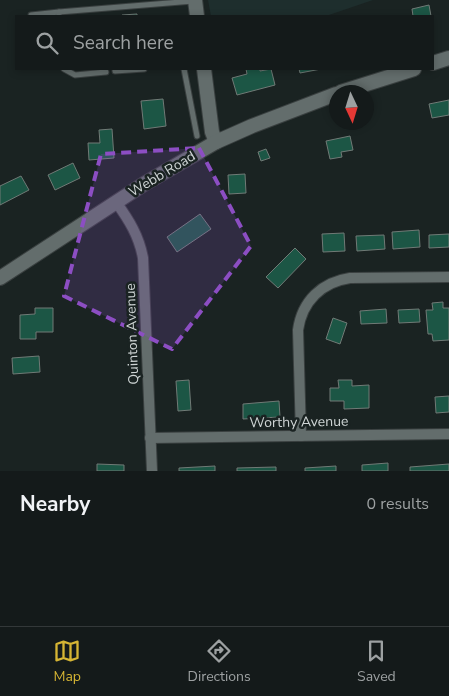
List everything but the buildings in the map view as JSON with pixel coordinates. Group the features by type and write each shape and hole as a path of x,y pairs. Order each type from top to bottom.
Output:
{"street":[{"path":"195,0 198,15"},
{"path":"434,63 449,58"},
{"path":"204,70 212,132 216,142"},
{"path":"363,85 411,70"},
{"name":"Webb Road","path":"0,278 116,202 216,142 329,97"},
{"name":"Quinton Avenue","path":"116,202 134,228 143,258 152,471"},
{"path":"301,436 298,330 302,315 314,295 327,285 350,278 449,277"},
{"name":"Worthy Avenue","path":"150,438 449,434"}],"lane":[{"path":"31,15 59,14 195,0"},
{"path":"66,70 75,75 106,72"},
{"path":"115,71 130,70"},
{"path":"184,70 197,136"}],"highlighted area":[{"path":"199,148 251,246 172,349 64,296 101,154"}],"shaded area":[{"path":"208,0 373,0 329,15 211,15"}]}
